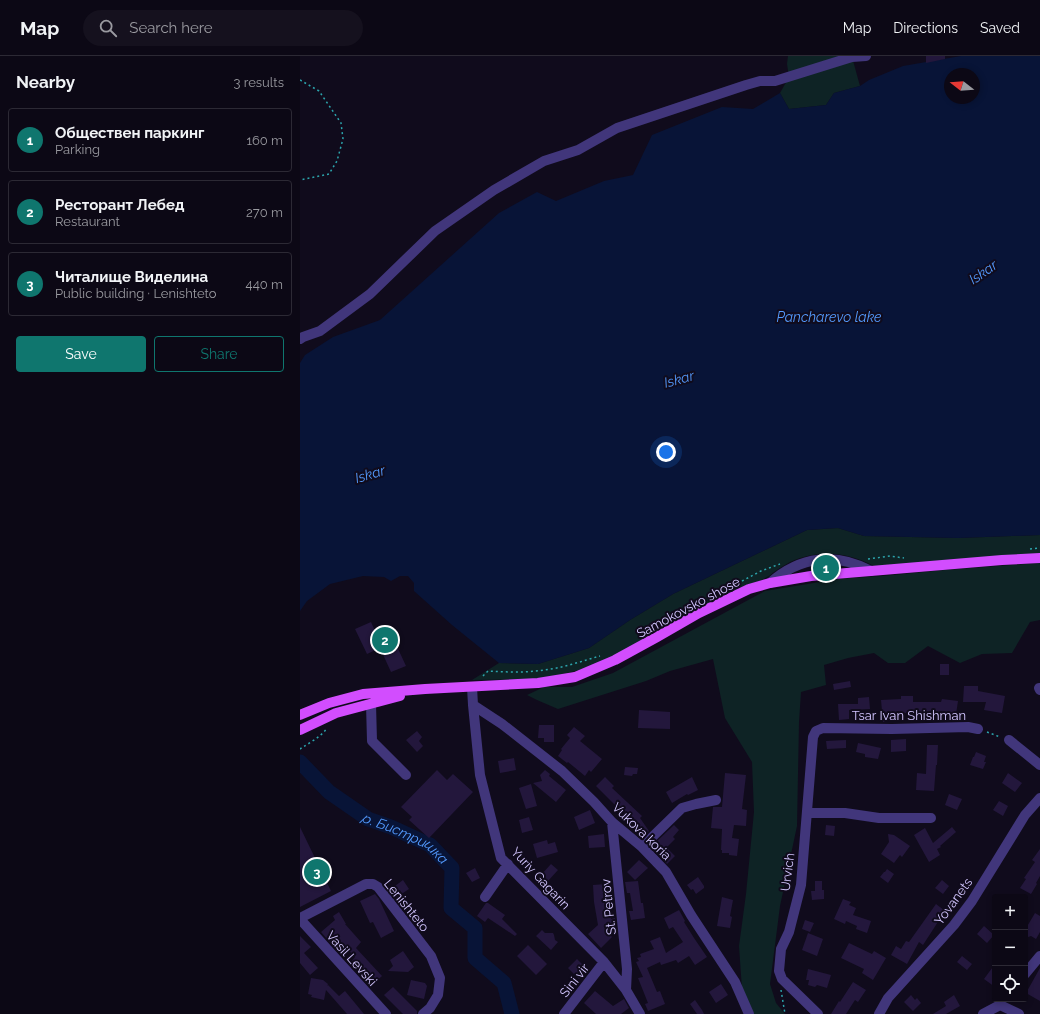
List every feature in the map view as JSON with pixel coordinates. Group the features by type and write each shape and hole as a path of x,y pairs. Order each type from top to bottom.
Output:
{"main road":[{"name":"Samokovsko shose","path":"300,715 329,703 363,694 538,683 575,677 615,660 699,613 749,589 770,583 811,576 1040,558"},
{"name":"Samokovsko shose","path":"304,728 336,713 425,689"}],"street":[{"path":"300,339 320,331 370,294 435,231 494,190 544,161 578,150 617,128 746,85 760,81 775,81 852,57 866,56"},
{"path":"770,583 793,567 811,561 829,559 838,560 855,564 871,571"},
{"name":"Yuriy Gagarin","path":"472,687 480,775 501,858 604,962 626,990 640,1014"},
{"path":"371,704 372,741 406,775"},
{"name":"Vukova koria","path":"473,705 502,724 562,771 612,822 642,847 666,872 735,982 749,1014"},
{"name":"Tsar Ivan Shishman","path":"816,731 823,728 892,729 968,727 978,729"},
{"name":"Urvich","path":"782,979 779,971 781,949 789,932 801,885 813,737 816,731"},
{"path":"1009,740 1040,764"},
{"name":"Yovanets","path":"879,1014 888,998 954,925 972,901 1025,815 1040,798"},
{"path":"642,847 682,808 716,800"},
{"path":"807,812 845,813 878,818 931,818"},
{"name":"St. Petrov","path":"612,822 627,969 626,990"},
{"path":"485,897 508,864"},
{"name":"Lenishteto","path":"300,918 366,884 373,884 378,887 431,956 440,978 438,995 430,1008 423,1014"},
{"name":"Vasil Levski","path":"300,918 386,1014"},
{"path":"1028,970 1040,956"},
{"name":"Sini vir","path":"564,1014 604,962"},
{"path":"782,979 818,1014"},
{"path":"983,1014 1002,1002 1019,1014"}],"path":[{"path":"300,80 320,91 341,123 343,139 337,161 329,174 300,180"},
{"path":"742,581 761,571 785,562 789,561 793,567"},
{"path":"472,687 488,671 522,672 545,670 581,662 604,654"},
{"name":"Tsar Ivan Shishman","path":"978,729 1009,740"},
{"path":"300,749 310,743"},
{"path":"782,979 780,989 785,1014"}],"green space":[{"path":"788,56 850,56 852,57 860,86 834,93 826,105 789,109 780,93 789,77 787,64"},
{"path":"838,528 864,536 958,538 1040,535 1040,555 874,566 864,561 843,555 811,555 790,562 769,576 747,585 630,648 591,667 536,679 472,680 499,663 538,664 589,648 630,620 673,594 807,530"},
{"path":"1040,563 1040,620 1030,622 1012,653 982,654 960,663 928,646 905,663 888,663 874,653 848,658 824,665 826,685 801,692 797,826 780,906 770,984 776,1003 785,1014 753,1014 742,989 739,946 754,812 752,762 725,718 713,659 670,671 646,681 558,709 527,695 544,687 572,687 613,673 765,591 838,579"}],"water":[{"name":"Pancharevo lake","path":"961,56 1040,56 1040,535 958,538 864,536 838,528 807,530 673,594 630,620 589,648 538,664 499,663 452,625 414,591 414,583 408,576 400,576 391,581 384,577 363,576 330,584 307,601 300,611 300,363 305,355 333,337 380,320 499,213 537,192 556,201 604,181 633,175 652,135 722,107 753,109 780,93 789,109 826,105 834,93 860,86 869,80 903,66"}],"building":[{"path":"926,56 945,56 945,59 926,63"},
{"path":"371,622 376,633 388,627 406,666 391,672 380,648 367,654 355,629"},
{"path":"940,664 949,664 949,675 940,675"},
{"path":"850,681 851,687 834,690 833,684"},
{"path":"964,686 978,686 978,691 1005,696 1002,713 984,710 986,702 963,702"},
{"path":"901,696 913,696 913,702 941,702 942,699 958,701 955,721 939,720 940,714 887,712 885,722 883,722 881,700 901,699"},
{"path":"869,697 870,709 849,710 849,719 839,720 838,704 858,704 858,698"},
{"path":"639,710 670,712 670,729 638,728"},
{"path":"539,725 554,725 554,742 544,742 544,738 538,738"},
{"path":"574,727 585,736 580,741 602,759 591,772 589,770 585,776 558,756 562,750 561,749 570,738 567,735"},
{"path":"417,731 422,737 419,741 423,746 417,752 406,740"},
{"path":"906,739 906,751 891,752 891,740"},
{"path":"846,740 846,748 827,749 826,741"},
{"path":"858,743 881,748 878,759 865,757 865,754 856,752"},
{"path":"927,745 938,745 934,791 916,790 917,773 926,774"},
{"path":"976,752 986,756 984,762 986,762 983,769 970,765"},
{"path":"514,758 516,770 500,773 498,761"},
{"path":"625,767 638,768 637,774 633,774 632,776 624,775"},
{"path":"437,770 447,780 453,774 473,792 429,838 409,820 412,817 401,807"},
{"path":"545,770 550,774 549,776 566,790 556,802 533,783 542,781 540,775"},
{"path":"725,773 746,775 742,809 747,810 746,826 734,825 732,838 739,839 737,856 729,855 729,853 722,853 722,829 711,828 713,807 722,807"},
{"path":"1008,773 1022,783 1015,792 1002,783"},
{"path":"605,777 614,786 612,788 642,816 640,818 649,831 642,838 635,832 639,829 596,786"},
{"path":"692,777 698,790 688,795 687,794 672,803 666,792"},
{"path":"531,784 537,806 526,809 519,788"},
{"path":"949,794 962,799 957,810 945,805"},
{"path":"999,801 1008,806 1003,816 993,810"},
{"path":"590,810 595,823 579,830 574,817"},
{"path":"529,817 533,830 522,833 519,820"},
{"path":"674,825 679,830 673,837 675,839 663,851 655,843"},
{"path":"826,825 835,826 834,836 825,835"},
{"path":"300,827 331,891 300,907"},
{"path":"952,827 956,832 937,849 940,855 929,862 914,835 925,828 933,843"},
{"path":"604,834 605,847 589,848 588,836"},
{"path":"888,834 894,835 910,846 902,857 900,855 894,863 881,854 889,842"},
{"path":"547,840 548,844 555,842 558,852 537,858 533,844"},
{"path":"668,849 675,856 667,864 660,856"},
{"path":"1040,849 1040,876 1031,894 1020,888 1026,879 1024,878 1035,862 1032,860"},
{"path":"639,860 648,868 635,880 627,872"},
{"path":"551,864 558,870 548,881 541,875"},
{"path":"475,868 480,878 472,882 466,873"},
{"path":"887,869 894,874 888,883 880,877"},
{"path":"698,877 704,888 696,894 693,889 691,890 687,885"},
{"path":"403,880 409,889 397,897 391,889"},
{"path":"942,880 949,886 943,894 935,888"},
{"path":"638,881 645,918 631,920 629,911 633,911 630,893 627,893 625,882"},
{"path":"815,881 822,881 824,899 812,900 811,891 815,891"},
{"path":"606,884 607,904 609,904 611,919 615,918 616,924 606,926 612,933 610,935 612,937 601,948 588,934 598,925 593,885"},
{"path":"375,894 379,899 394,931 381,938 373,922 370,923 360,901"},
{"path":"722,897 733,900 730,916 732,917 730,928 717,926"},
{"path":"843,899 851,902 849,905 856,908 853,915 871,921 867,933 856,929 857,926 846,921 845,924 834,919"},
{"path":"486,903 505,915 502,919 517,934 515,936 488,918 485,922 477,916"},
{"path":"936,904 945,911 923,945 919,942 907,964 891,955 896,946 901,949 906,941 909,942"},
{"path":"679,910 685,921 684,922 707,957 695,965 689,956 678,963 676,960 661,965 660,962 647,968 657,992 660,991 665,1004 648,1011 645,1004 648,1003 638,978 643,977 636,962 639,961 637,958 641,957 640,954 654,949 650,941 660,937 666,953 683,942 673,927 669,929 664,918"},
{"path":"339,912 345,924 361,942 356,948 382,976 372,985 351,962 355,957 341,942 334,947 321,932 335,920 333,916"},
{"path":"1035,913 1040,916 1040,932 1036,939 1031,936 1028,937 1028,925"},
{"path":"805,920 814,923 810,932 802,929"},
{"path":"984,926 992,933 992,937 987,943 977,934"},
{"path":"542,930 545,933 553,933 555,940 558,942 551,950 536,936"},
{"path":"808,933 823,939 817,956 802,950"},
{"path":"300,936 311,947 304,953 318,968 310,975 300,963"},
{"path":"849,943 872,954 874,951 886,958 873,980 862,973 864,969 841,958"},
{"path":"528,945 547,964 536,975 517,956"},
{"path":"403,951 414,967 408,972 388,971 393,966 390,960"},
{"path":"962,956 972,964 967,970 957,962"},
{"path":"577,959 588,970 579,979 568,968"},
{"path":"992,968 992,985 984,979"},
{"path":"1040,968 1040,1001 1028,994 1028,989"},
{"path":"808,969 831,975 827,988 817,985 815,987 808,985 809,980 806,980"},
{"path":"311,978 323,980 328,984 327,986 328,985 339,996 345,991 364,1014 347,1014 326,990 324,1000 311,997 312,995 308,994"},
{"path":"411,980 425,983 427,986 424,999 407,995"},
{"path":"853,982 866,990 858,1002 855,1000 846,1014 831,1014 839,1001 840,1002"},
{"path":"721,984 728,995 716,1003 709,992"},
{"path":"393,987 417,1011 417,1014 403,1014 384,995"},
{"path":"595,991 613,1006 624,999 629,1008 621,1014 596,1014 584,1003"},
{"path":"911,995 915,1000 917,998 921,1003 913,1011 904,1002"},
{"path":"954,995 960,1006 946,1014 933,1014 946,1006 944,1002"},
{"path":"695,1000 704,1014 697,1014 690,1004"}],"waterway":[{"name":"р. Бистришка","path":"300,762 329,792 368,819 391,827 430,845 452,868 451,908 475,928 475,958 504,983 512,1014"}],"place":[{"name":"Обществен паркинг","path":"826,568"},
{"name":"Ресторант Лебед","path":"385,640"},
{"name":"Читалище Виделина","path":"317,872"}],"water label":[{"name":"Iskar","path":"983,272"},
{"name":"Iskar","path":"679,379"},
{"name":"Iskar","path":"370,474"}]}
